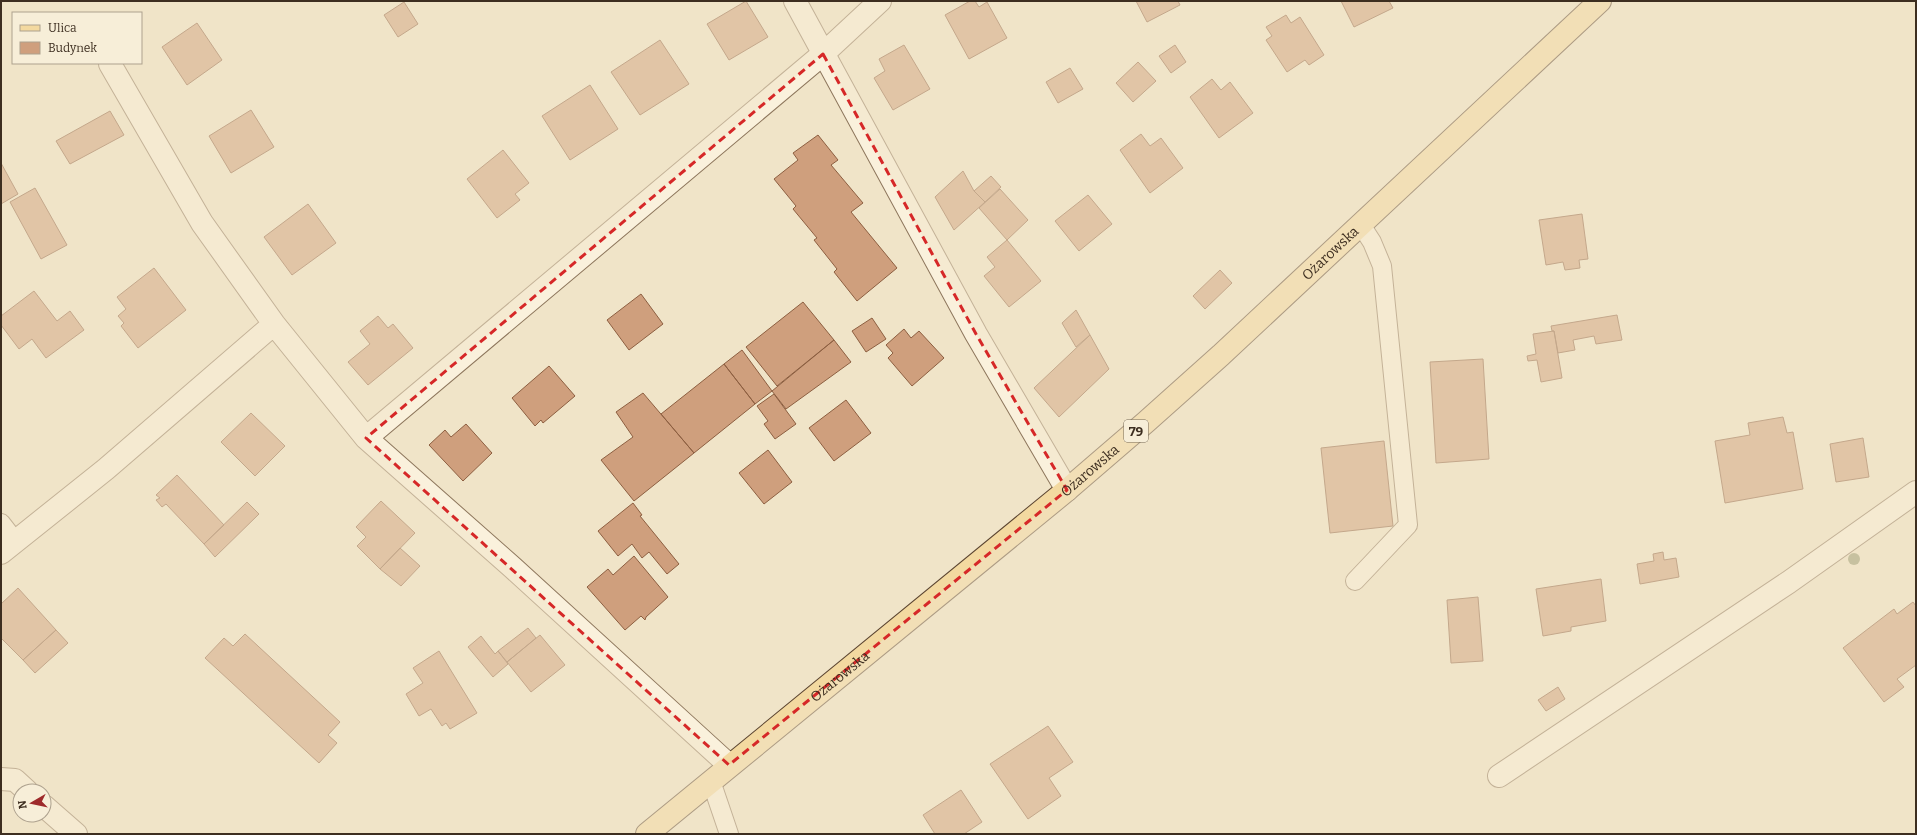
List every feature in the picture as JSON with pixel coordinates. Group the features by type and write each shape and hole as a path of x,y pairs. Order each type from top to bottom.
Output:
{"main road":[{"name":"Ożarowska","path":"647,834 729,765 1066,490 1215,361 1600,1"}],"street":[{"path":"795,1 976,334 1066,490"},
{"path":"366,438 823,54 880,1"},
{"path":"110,64 202,223 274,324 366,438 512,567 729,765"},
{"path":"8,547 106,468 274,324"},
{"path":"1499,776 1789,582 1916,492"},
{"path":"1,779 15,780 19,783"},
{"path":"52,813 76,834"}],"lane":[{"path":"1355,581 1408,524 1382,266 1372,242 1361,225"},
{"path":"1,523 8,547"},
{"path":"711,780 729,834"}],"highlighted area":[{"path":"823,54 976,334 1067,490 729,765 366,438"}],"building":[{"path":"746,1 768,37 729,60 707,24"},
{"path":"970,1 975,1 979,7 987,2 1007,38 969,59 945,15"},
{"path":"1136,1 1178,1 1180,5 1147,22"},
{"path":"1341,1 1389,1 1393,8 1354,27"},
{"path":"404,2 418,24 398,37 384,15"},
{"path":"1286,15 1291,23 1300,17 1324,55 1309,65 1305,60 1287,72 1266,40 1272,36 1266,27"},
{"path":"197,23 222,60 187,85 162,47"},
{"path":"660,40 689,84 640,115 611,72"},
{"path":"904,45 930,89 893,110 874,78 885,71 879,59"},
{"path":"1175,45 1186,62 1171,73 1159,56"},
{"path":"1138,62 1156,81 1133,102 1116,83"},
{"path":"1070,68 1083,89 1058,103 1046,82"},
{"path":"1212,79 1221,90 1230,82 1253,113 1219,138 1190,97"},
{"path":"590,85 618,129 570,160 542,116"},
{"path":"251,110 274,147 231,173 209,136"},
{"path":"110,111 124,135 70,164 56,141"},
{"path":"1141,134 1150,146 1161,138 1183,168 1150,193 1120,150"},
{"path":"818,135 838,160 831,165 863,203 851,212 897,268 857,301 834,272 837,269 814,240 817,238 793,209 796,206 774,179 798,160 793,153"},
{"path":"503,150 529,183 515,194 520,200 497,218 467,179"},
{"path":"1,163 18,194 1,204"},
{"path":"963,171 974,191 985,202 954,230 935,197"},
{"path":"991,176 1001,187 985,202 974,191"},
{"path":"35,188 67,245 41,259 10,202"},
{"path":"1000,189 1028,220 1007,240 979,208"},
{"path":"1088,195 1112,224 1079,251 1055,221"},
{"path":"308,204 336,243 292,275 264,237"},
{"path":"1582,214 1588,259 1579,260 1580,268 1565,270 1563,262 1546,265 1539,220"},
{"path":"1007,240 1041,281 1009,307 984,276 995,267 987,257"},
{"path":"154,268 186,310 138,348 121,326 124,323 118,316 126,309 117,297"},
{"path":"1220,270 1232,283 1205,309 1193,296"},
{"path":"34,291 57,321 70,311 84,330 46,358 32,339 19,349 1,325 1,316"},
{"path":"641,294 663,324 629,350 607,320"},
{"path":"803,302 834,340 777,386 746,347"},
{"path":"1076,310 1090,335 1076,347 1062,323"},
{"path":"1617,315 1622,340 1596,344 1594,336 1573,340 1575,350 1558,353 1554,331 1552,331 1551,326"},
{"path":"378,316 388,328 393,324 413,348 368,385 348,362 370,344 360,331"},
{"path":"872,318 886,339 866,352 852,331"},
{"path":"904,329 911,338 919,331 944,358 912,386 888,358 893,353 886,345"},
{"path":"1554,331 1562,378 1541,382 1537,360 1528,361 1527,356 1536,354 1533,334"},
{"path":"1090,335 1109,369 1059,417 1034,388"},
{"path":"834,340 851,362 786,409 772,391"},
{"path":"742,350 772,391 755,404 724,364"},
{"path":"1483,359 1489,459 1436,463 1430,362"},
{"path":"724,364 755,404 694,453 661,414"},
{"path":"549,366 575,396 543,423 541,420 535,426 512,398"},
{"path":"643,393 694,453 634,501 601,460 633,437 616,412"},
{"path":"774,394 796,424 775,439 764,424 768,421 757,406"},
{"path":"846,400 871,433 834,461 809,428"},
{"path":"251,413 285,446 255,476 221,442"},
{"path":"1783,417 1787,433 1793,432 1803,489 1725,503 1715,441 1750,435 1748,423"},
{"path":"466,424 492,453 463,481 429,445 445,430 451,437"},
{"path":"1863,438 1869,477 1836,482 1830,444"},
{"path":"1384,441 1393,526 1330,533 1321,448"},
{"path":"768,450 792,482 764,504 739,473"},
{"path":"177,475 224,525 204,544 166,504 162,507 156,500 160,498 156,495"},
{"path":"381,501 415,533 380,569 357,546 366,537 356,527"},
{"path":"247,502 259,514 215,557 204,544"},
{"path":"633,503 642,515 640,516 679,564 667,574 649,552 642,558 632,544 618,556 598,531"},
{"path":"400,548 420,566 401,586 380,569"},
{"path":"1663,552 1664,560 1676,558 1679,577 1640,584 1637,564 1654,561 1653,554"},
{"path":"634,556 668,597 646,617 645,620 641,616 625,630 587,587 608,569 613,575"},
{"path":"1601,579 1606,621 1571,627 1571,631 1543,636 1536,589"},
{"path":"18,588 56,630 23,660 1,638 1,604"},
{"path":"1478,597 1483,661 1451,663 1447,600"},
{"path":"1913,602 1916,606 1916,665 1897,679 1904,687 1884,702 1843,648 1894,609 1897,614"},
{"path":"528,628 536,638 507,662 498,651"},
{"path":"56,630 68,643 35,673 23,660"},
{"path":"245,634 340,722 328,735 337,743 319,763 205,658 224,638 233,646"},
{"path":"540,635 565,665 531,692 507,662"},
{"path":"481,636 495,654 498,651 508,664 493,677 468,647"},
{"path":"439,651 477,713 450,729 446,723 442,726 431,709 419,716 406,694 423,683 413,668"},
{"path":"1558,687 1565,699 1546,711 1538,700"},
{"path":"1048,726 1073,762 1049,778 1061,796 1028,819 990,764"},
{"path":"961,790 982,822 964,834 935,834 923,815"}]}
